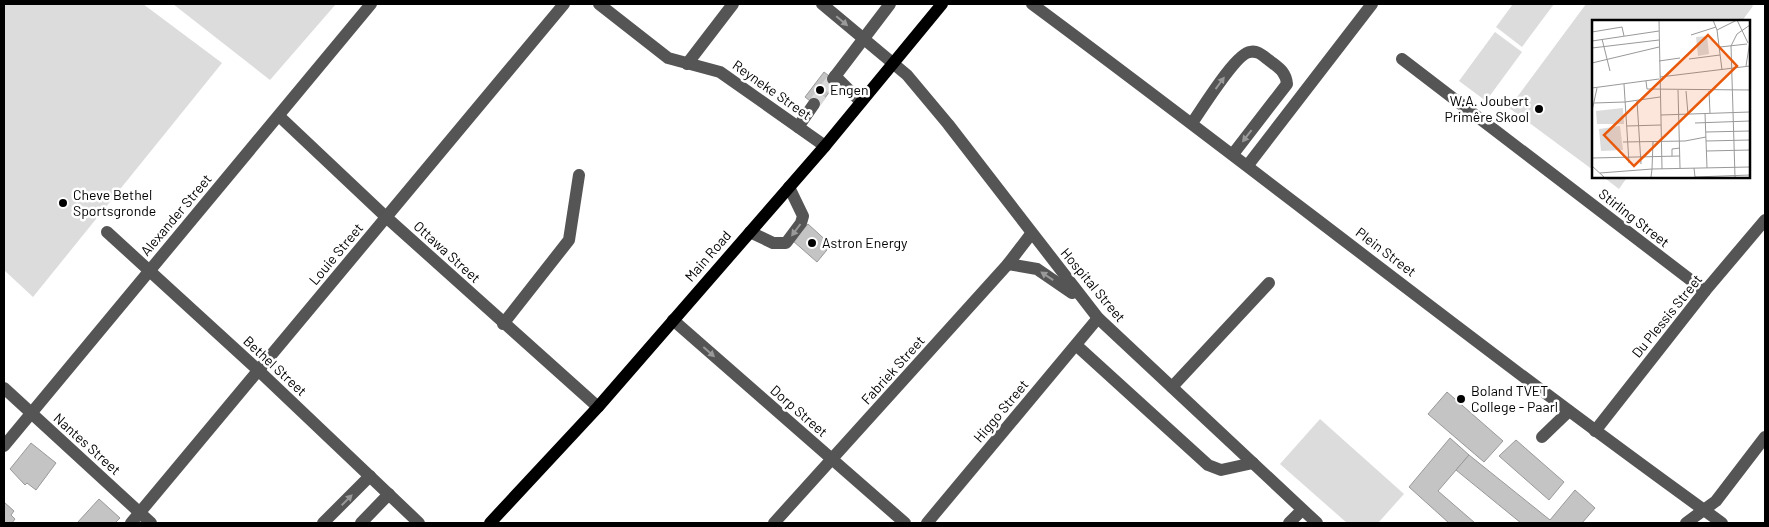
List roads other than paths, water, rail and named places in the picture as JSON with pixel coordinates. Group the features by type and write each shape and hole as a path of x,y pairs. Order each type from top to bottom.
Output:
{"main road":[{"name":"Main Road","path":"490,523 598,407 825,146 942,4"}],"street":[{"name":"Alexander Street","path":"4,446 371,4"},
{"name":"Louie Street","path":"131,523 564,4"},
{"name":"Reyneke Street","path":"599,4 660,52 676,61 710,67 720,72 825,146"},
{"path":"687,64 733,4"},
{"name":"Hospital Street","path":"822,4 907,75 948,124 1031,234 1098,318 1317,523"},
{"path":"861,102 834,78 890,4"},
{"name":"Plein Street","path":"1032,4 1048,8 1192,123 1595,431 1722,523"},
{"path":"1248,165 1372,4"},
{"path":"1192,123 1237,61 1247,52 1256,51 1281,69 1286,76 1287,84 1233,154"},
{"name":"Stirling Street","path":"1402,59 1705,291"},
{"path":"798,127 814,104"},
{"name":"Ottawa Street","path":"279,116 503,324 598,407"},
{"path":"503,324 569,240 579,175"},
{"path":"750,232 773,243 786,243 801,223 803,216 789,187"},
{"name":"Du Plessis Street","path":"1595,431 1705,291 1765,220"},
{"name":"Bethel Street","path":"107,232 258,370 419,523"},
{"name":"Fabriek Street","path":"774,523 1008,264 1031,234"},
{"path":"1008,264 1037,270 1083,300"},
{"path":"1172,387 1269,283"},
{"name":"Higgo Street","path":"927,523 1098,318"},
{"name":"Dorp Street","path":"673,320 905,523"},
{"path":"1076,345 1208,466 1221,470 1253,463"},
{"name":"Nantes Street","path":"4,388 151,523"},
{"path":"1542,437 1569,411"},
{"path":"1686,523 1721,494 1765,437"},
{"path":"328,522 370,476"},
{"path":"361,523 389,494"},
{"path":"1290,523 1302,510"}],"tunnel":[{"path":"814,104 833,79"}],"place":[{"name":"Engen","path":"820,90"},
{"name":"W.A. Joubert Primêre Skool","path":"1539,109"},
{"name":"Cheve Bethel Sportsgronde","path":"63,203"},
{"name":"Astron Energy","path":"812,243"},
{"name":"Boland TVET College - Paarl","path":"1461,399"}]}
